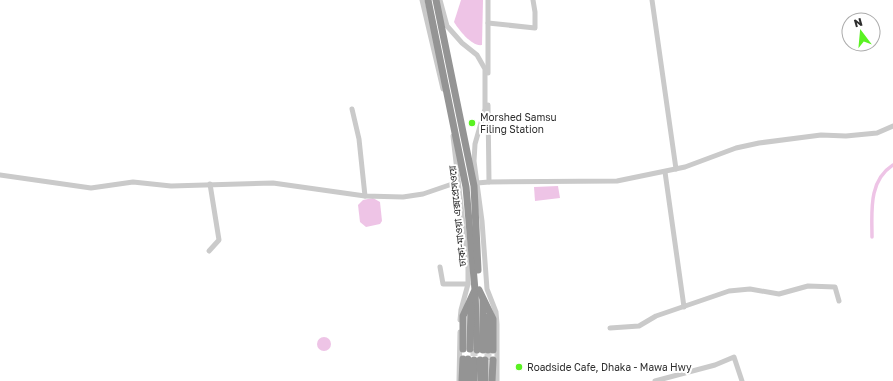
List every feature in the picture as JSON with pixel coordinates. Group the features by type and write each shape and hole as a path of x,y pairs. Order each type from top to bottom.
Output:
{"highway":[{"name":"ঢাকা-মাওয়া এক্সপ্রেসওয়ে","path":"428,0 466,188 472,298 478,350"},
{"name":"ঢাকা-মাওয়া এক্সপ্রেসওয়ে","path":"436,0 474,186 472,298 478,350"},
{"name":"ঢাকা-মাওয়া এক্সপ্রেসওয়ে","path":"472,298 487,306"},
{"name":"ঢাকা-মাওয়া এক্সপ্রেসওয়ে","path":"472,298 478,350"},
{"name":"ঢাকা-মাওয়া এক্সপ্রেসওয়ে","path":"478,350 487,306"},
{"name":"ঢাকা-মাওয়া এক্সপ্রেসওয়ে","path":"478,350 487,306"},
{"path":"466,381 478,360"},
{"path":"475,381 478,360"},
{"path":"478,360 484,381"},
{"path":"478,360 492,381"}],"street":[{"path":"422,0 447,107 468,267 468,284 461,310 459,381"},
{"path":"440,0 447,26 457,38 477,55 485,70 485,109 474,154 482,221 487,289 496,312 497,381"},
{"path":"488,0 488,182"},
{"path":"488,23 535,28 535,12 532,0"},
{"path":"652,0 676,169"},
{"path":"352,109 359,139 365,196"},
{"path":"477,183 617,181 665,172 736,148 759,143 815,136 846,136 877,133 893,126"},
{"path":"665,172 684,307"},
{"path":"0,175 91,188 133,182 171,186 273,183 365,196 402,197 423,194 458,182"},
{"path":"208,251 219,240 210,184"},
{"path":"440,267 443,284 468,284"},
{"path":"610,328 639,326 656,316 729,291 750,288 779,294 808,286 835,287 839,301"},
{"path":"655,381 715,365 734,357 742,381"}],"shaded area":[{"path":"461,0 483,0 482,45 478,45 470,41 454,22"},
{"path":"558,186 560,198 535,201 534,187"},
{"path":"373,198 380,202 382,221 380,224 366,227 360,222 358,205 363,200"},
{"path":"321,337 327,337 331,341 331,347 327,351 321,351 317,347 317,341"}],"waterway":[{"path":"872,237 872,207 875,188 879,179 893,165"}],"tunnel":[{"path":"474,349 474,360"},
{"path":"488,350 488,360"}],"place":[{"name":"Morshed Samsu Filing Station","path":"472,123"},
{"name":"Roadside Cafe, Dhaka - Mawa Hwy","path":"519,367"}]}
